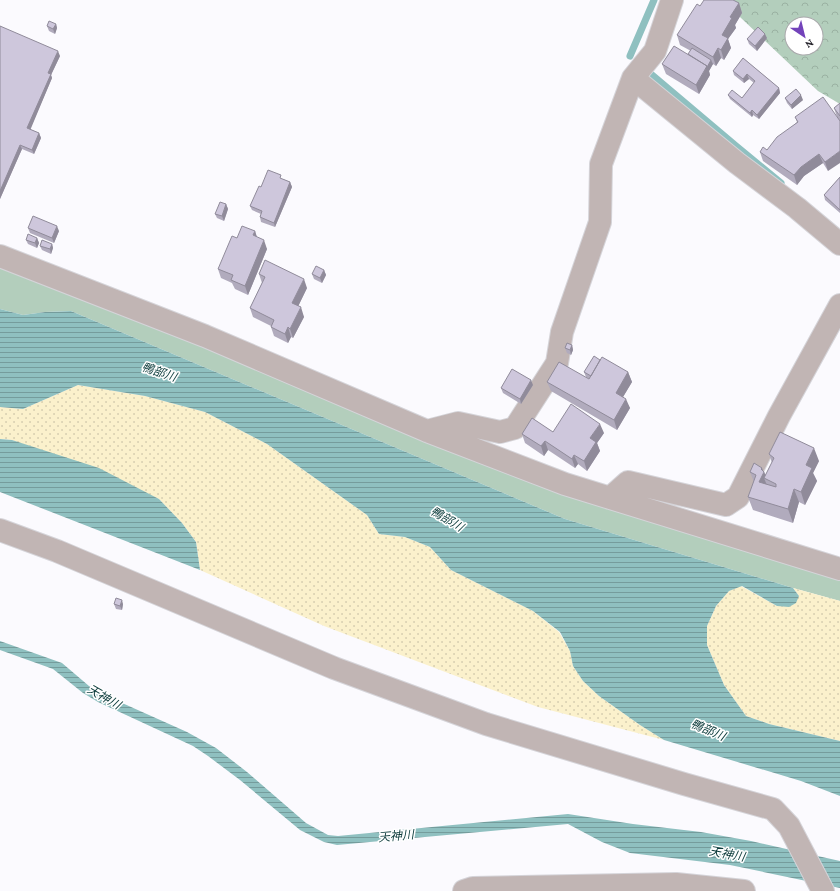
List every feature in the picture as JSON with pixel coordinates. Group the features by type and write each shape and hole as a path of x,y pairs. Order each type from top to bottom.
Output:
{"street":[{"path":"427,431 458,424 500,432 515,428 557,363 562,332 600,222 601,164 633,78 655,51 672,0"},
{"path":"633,78 737,163 797,208 840,244"},
{"path":"0,256 205,336 427,431 565,484 840,569"},
{"path":"610,498 628,482 726,505 738,497 779,416 840,305"},
{"path":"0,530 57,551 334,668 486,724 684,784 773,809 789,826 822,889"},
{"path":"464,891 473,888 676,884 744,891"}],"green space":[{"path":"722,0 840,0 840,104 818,91"},
{"path":"0,264 840,576 840,601 565,519 71,311 23,315 0,309"}],"sand":[{"path":"78,385 145,396 205,412 267,444 367,515 379,534 405,537 430,547 451,570 533,611 559,632 570,651 573,666 583,681 599,696 664,740 538,707 324,626 200,570 196,542 182,523 159,499 12,440 0,439 0,407 23,409"},
{"path":"741,586 777,606 799,596 793,588 840,601 840,741 769,724 746,716 724,685 707,645 707,626 716,606 729,591"}],"water":[{"name":"鴨部川","path":"0,309 23,315 71,311 565,519 793,588 799,596 796,603 789,607 777,606 742,586 729,591 716,606 707,626 707,645 724,685 746,716 769,724 840,741 840,796 801,781 664,740 599,696 583,681 573,666 570,651 560,632 533,611 451,570 430,547 405,537 379,534 367,515 267,444 205,412 145,396 78,385 23,409 0,407"},
{"path":"0,439 12,440 99,468 159,499 182,523 196,542 200,570 0,492"},
{"name":"天神川","path":"0,641 62,663 89,686 102,694 187,732 216,748 247,772 306,823 328,835 338,836 568,814 701,832 751,841 840,861 840,888 730,865 630,853 602,842 568,824 337,845 324,842 300,830 240,780 193,746 98,702 83,693 53,669 0,650"}],"building":[{"path":"704,0 733,0 739,3 730,17 732,18 722,35 728,38 721,50 718,48 713,57 677,35 697,4 700,6"},
{"path":"49,21 56,24 53,29 47,26"},
{"path":"0,26 58,51 48,73 51,74 27,128 39,133 32,150 20,145 0,191"},
{"path":"758,27 765,34 755,46 747,39"},
{"path":"674,46 707,66 696,85 662,64"},
{"path":"692,48 711,60 706,69 707,66 688,54"},
{"path":"743,58 779,88 757,115 752,110 750,113 728,95 732,90 742,98 755,81 747,74 743,79 733,71"},
{"path":"796,89 801,95 791,105 785,98"},
{"path":"823,97 840,121 840,151 825,162 819,154 801,167 794,175 760,152 763,147 767,150 777,137 798,122 795,117"},
{"path":"840,103 840,116 834,108"},
{"path":"268,170 281,175 280,178 290,182 274,223 260,217 262,211 250,206 259,186 261,187"},
{"path":"840,177 840,210 824,195"},
{"path":"220,202 226,204 222,216 215,214"},
{"path":"33,216 57,226 52,238 28,228"},
{"path":"242,226 255,231 253,235 264,240 245,286 231,280 233,275 218,269 232,236 237,238"},
{"path":"28,234 37,238 35,243 26,240"},
{"path":"42,240 52,244 50,249 40,246"},
{"path":"265,260 304,279 292,303 301,307 290,329 288,327 285,334 271,327 274,320 250,308 265,277 259,274"},
{"path":"316,266 324,270 320,278 312,274"},
{"path":"567,343 572,345 570,350 565,348"},
{"path":"594,356 600,360 591,376 584,372"},
{"path":"602,357 628,372 616,393 626,399 614,420 547,382 559,362 589,379"},
{"path":"512,369 531,380 520,399 501,388"},
{"path":"571,404 600,424 590,438 596,442 584,461 574,455 572,459 545,441 541,446 522,434 532,418 553,432"},
{"path":"780,432 814,448 806,465 812,468 801,492 794,489 788,509 748,497 756,475 750,472 754,463 762,468 761,469 764,472 759,482 776,487 776,484 764,478 774,458 769,454"},
{"path":"116,598 122,600 120,606 114,604"}],"waterway":[{"path":"630,56 654,0"},
{"path":"652,75 781,183"}]}
